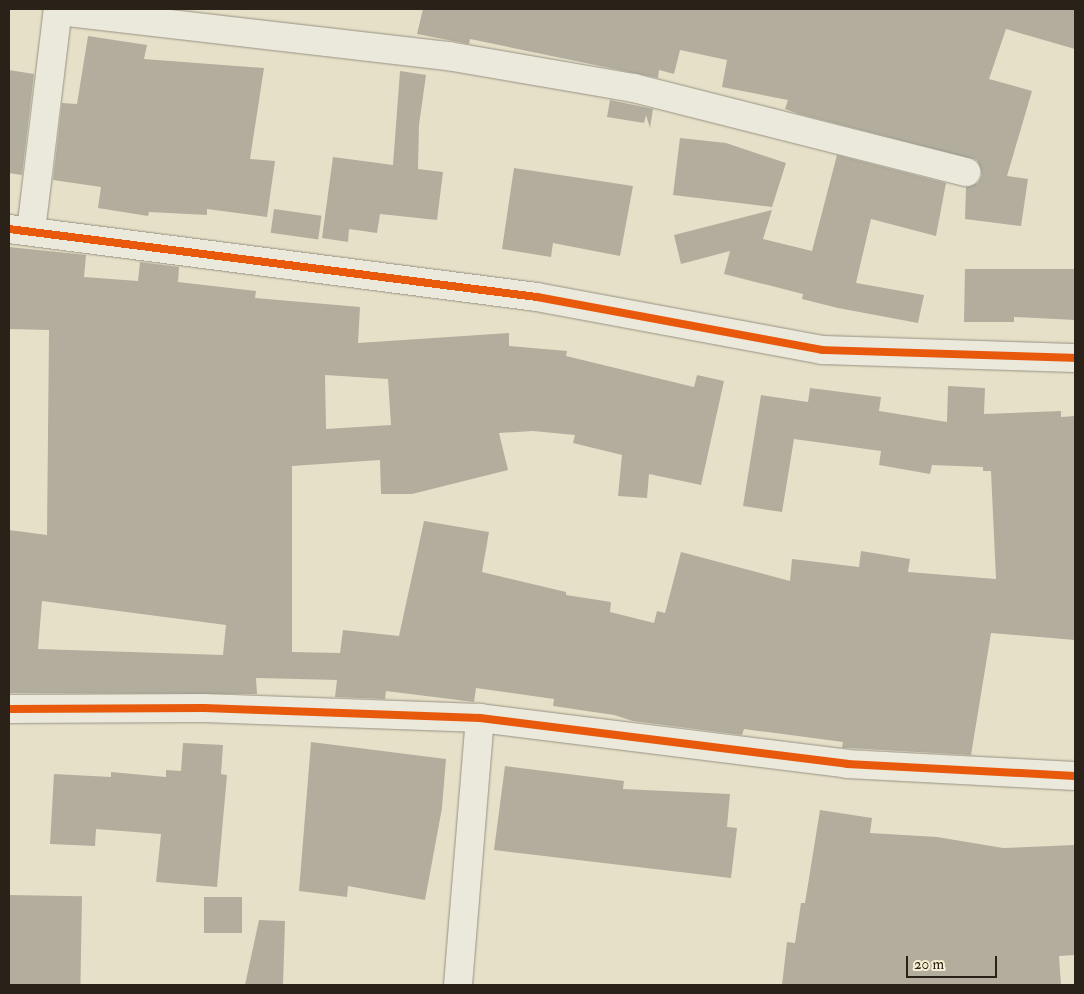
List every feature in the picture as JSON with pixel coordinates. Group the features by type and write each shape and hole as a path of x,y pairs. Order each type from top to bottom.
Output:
{"street":[{"path":"967,172 624,86 448,56 58,10 20,230 538,297 822,350 1075,358"},
{"path":"9,709 204,708 480,718 847,764 1075,776"},
{"path":"458,985 480,718"}],"building":[{"path":"423,9 1075,9 1075,49 1006,29 989,79 1032,91 1007,176 1028,179 1021,226 965,219 966,187 978,183 982,175 977,160 799,114 785,109 788,100 722,87 727,60 680,50 674,74 659,70 658,78 470,39 469,44 417,34"},
{"path":"88,36 147,45 144,59 264,68 250,159 275,161 267,217 207,209 207,215 149,212 148,216 98,208 101,187 53,180 62,103 77,104"},
{"path":"9,70 34,74 22,175 9,173"},
{"path":"400,71 426,75 419,125 418,169 443,172 437,220 380,214 377,233 349,229 348,242 322,238 333,157 393,165"},
{"path":"610,100 653,109 650,128 646,115 644,123 607,117"},
{"path":"680,138 726,143 786,163 772,207 673,195"},
{"path":"837,155 946,183 936,236 871,219 856,283 924,295 918,323 838,308 802,299 803,294 724,274 730,251 681,264 674,235 772,210 763,239 812,251"},
{"path":"514,168 633,186 620,256 553,243 551,257 502,249"},
{"path":"274,209 322,216 318,239 271,233"},
{"path":"9,247 86,255 84,277 138,281 140,262 179,267 178,282 256,291 255,298 360,307 358,343 509,333 509,346 567,351 566,356 694,387 697,375 724,381 701,485 649,474 647,498 618,496 622,455 573,443 575,435 533,431 499,433 508,470 412,494 381,494 380,460 292,466 292,652 340,653 343,630 399,636 424,521 489,532 482,572 566,592 566,595 611,602 610,612 654,623 657,611 665,613 681,552 790,581 792,559 859,567 861,551 910,559 908,572 996,579 991,471 983,471 983,467 932,465 930,474 879,465 881,451 794,439 782,512 743,506 761,395 808,402 810,388 881,397 879,411 947,422 948,386 985,388 984,414 1061,411 1061,417 1075,416 1075,640 991,633 971,755 842,748 843,742 744,729 742,735 633,721 614,715 553,706 554,699 476,688 474,702 386,691 385,699 335,697 337,680 256,678 257,694 9,693 9,530 47,535 49,330 9,329","holes":["325,375 388,379 391,425 326,429","42,601 226,625 223,655 38,649"]},
{"path":"965,269 1075,269 1075,320 1014,317 1014,322 964,322"},
{"path":"311,742 446,759 442,808 425,900 348,886 347,897 299,891"},
{"path":"183,743 223,745 221,774 227,775 217,887 156,882 161,834 96,829 95,846 50,844 54,774 111,777 111,772 166,777 166,770 181,771"},
{"path":"505,766 624,781 623,789 730,794 727,827 737,828 731,878 494,850"},
{"path":"820,810 872,818 870,833 937,837 1003,848 1075,845 1075,955 1059,956 1061,985 782,985 787,942 795,943 801,903 805,903"},
{"path":"9,895 82,896 80,985 9,985"},
{"path":"204,897 242,897 242,933 204,933"},
{"path":"259,920 285,921 283,985 245,985"}],"cycle path":[{"path":"9,229 537,297 822,350 1075,358"},
{"path":"9,709 204,708 480,718 847,764 1075,776"}]}
